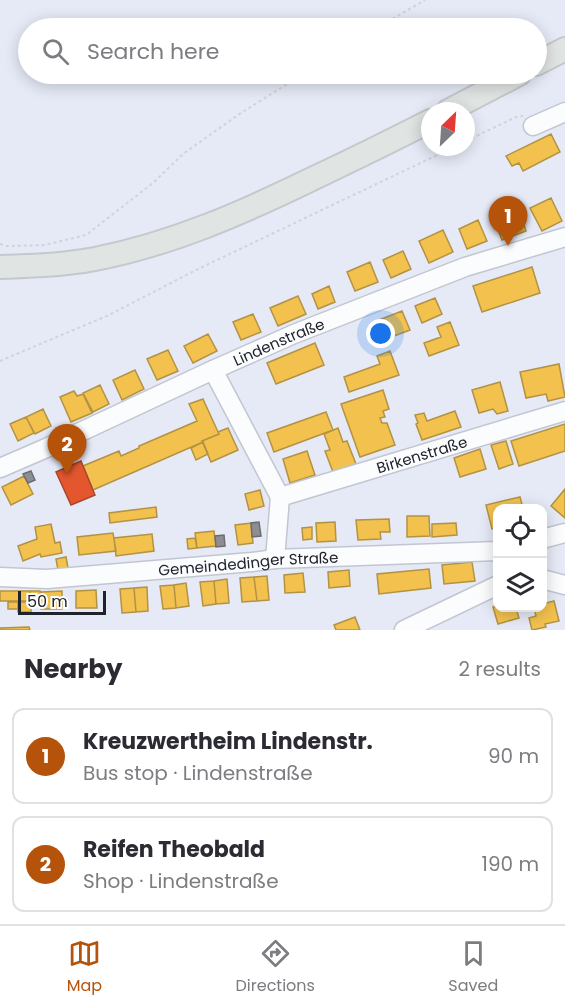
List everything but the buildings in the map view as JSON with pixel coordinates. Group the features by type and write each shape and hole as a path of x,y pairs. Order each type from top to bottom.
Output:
{"main road":[{"path":"547,59 565,49"},
{"path":"465,102 500,84"},
{"path":"0,267 48,265 95,259 171,240 249,210 421,126"}],"street":[{"path":"533,126 565,112"},
{"name":"Lindenstraße","path":"0,468 294,334 465,267 565,237"},
{"path":"213,370 280,497 275,559"},
{"name":"Birkenstraße","path":"280,497 565,411"},
{"path":"547,538 565,533"},
{"name":"Gemeindedinger Straße","path":"0,577 47,579 275,559 493,551"},
{"path":"547,580 565,585"},
{"path":"404,630 493,587"}],"path":[{"path":"394,18 424,0"},
{"path":"0,244 7,246 45,245 86,235 153,183 183,154 287,84"},
{"path":"475,137 521,115 527,117 533,126"},
{"path":"0,361 109,315 194,271 435,156"}],"place":[{"name":"Kreuzwertheim Lindenstr.","path":"508,246"},
{"name":"Reifen Theobald","path":"67,474"}]}
